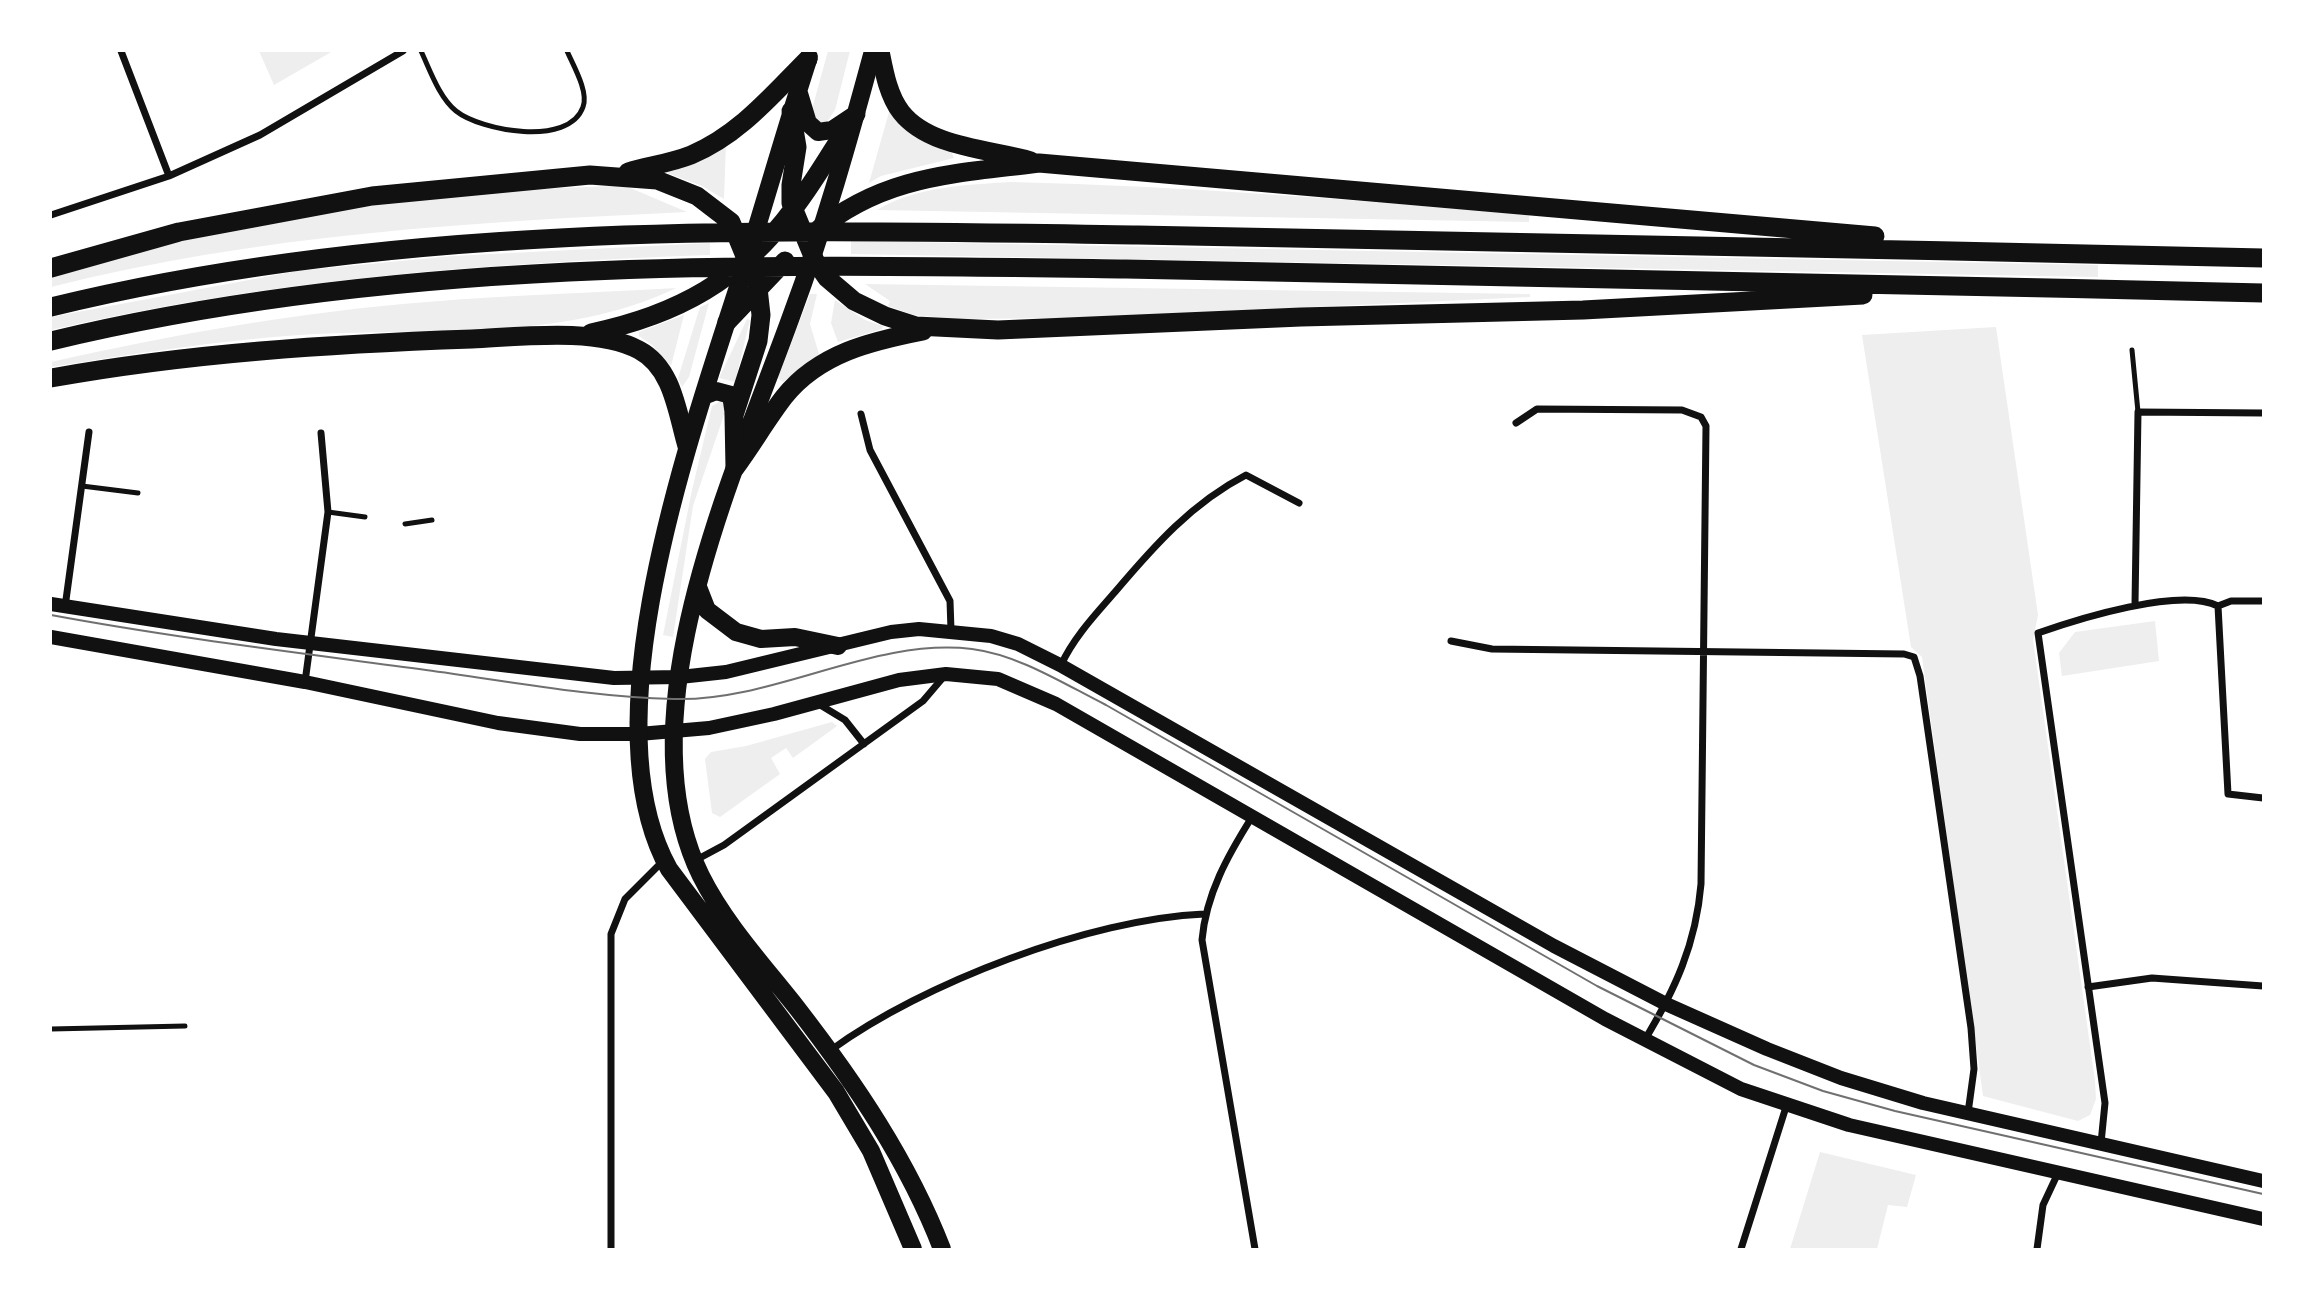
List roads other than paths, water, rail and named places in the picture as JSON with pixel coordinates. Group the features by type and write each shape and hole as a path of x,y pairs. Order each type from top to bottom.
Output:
{"highway":[{"path":"880,51 895,102 901,112 918,126 947,140 1038,163 1691,223 1871,236 1987,251"},
{"path":"616,175 688,156 713,144 748,120 810,55"},
{"path":"791,111 797,147 791,185 794,205 809,248 827,278 845,295 885,316 935,329 999,330 1325,316 1583,310 2003,287"},
{"path":"576,336 635,323 703,295 734,273 794,205 856,114"},
{"path":"727,322 751,293 809,248 822,227 856,203 922,178 1038,163"},
{"path":"51,268 168,235 305,206 463,185 616,175 657,180 679,187 711,205 736,228 747,257 751,293 761,315 758,341 734,415 735,468"},
{"path":"51,307 275,264 467,243 626,234 855,231 2263,258"},
{"path":"51,341 239,304 369,287 511,274 679,267 1203,270 2263,293"},
{"path":"735,468 785,396 816,368 853,348 935,329"},
{"path":"51,379 139,363 307,346 576,336 625,343 650,357 669,384 687,446"}],"main road":[{"path":"822,227 873,51"},
{"path":"747,257 810,55"},
{"path":"798,90 808,123 818,132 832,130 856,114"},
{"path":"809,248 799,294 735,468 698,587 674,731 675,797 694,861 720,908 830,1051 902,1163 942,1249"},
{"path":"727,322 687,446 665,536 640,678 639,734 645,802 664,860 684,892 836,1092 872,1152 913,1249"},
{"path":"703,396 716,391 731,395 734,415"},
{"path":"698,587 707,610 736,632 761,639 795,637 838,646"},
{"path":"58,606 190,627 552,669 580,676 681,677 752,667 905,630 951,630 1004,639 1060,665 1458,892 1666,1004 1822,1071 1968,1114 2263,1181"},
{"path":"51,637 305,681 519,727 580,734 639,734 744,721 899,680 946,674 984,676 1030,691 1644,1041 1723,1081 1786,1107 1849,1125 2263,1219"}],"street":[{"path":"121,51 169,176"},
{"path":"51,215 169,176 260,135 391,54 404,51"},
{"path":"1516,424 1537,409 1682,410 1701,417 1706,426 1701,884 1698,923 1666,1004 1644,1041"},
{"path":"2135,604 2138,412 2263,413"},
{"path":"861,414 870,450 950,601 951,630"},
{"path":"58,606 82,486 89,432"},
{"path":"305,681 328,512 321,433"},
{"path":"1060,665 1076,637 1147,554 1181,519 1224,486 1246,475 1299,503"},
{"path":"2101,1144 2105,1102 2038,633 2135,604 2207,601 2218,606 2231,601 2263,601"},
{"path":"2218,606 2228,794 2263,798"},
{"path":"1451,641 1492,649 1904,654 1912,657 1920,676 1971,1028 1974,1069 1968,1114"},
{"path":"694,861 712,852 864,744 937,688 946,674"},
{"path":"817,703 845,720 864,744"},
{"path":"1253,817 1216,881 1204,914 1203,945 1255,1249"},
{"path":"611,1249 611,934 625,899 664,860"},
{"path":"830,1051 862,1028 926,996 1035,950 1114,926 1204,914"},
{"path":"2088,986 2152,978 2263,986"},
{"path":"1741,1249 1786,1107"},
{"path":"2037,1249 2043,1205 2058,1173"}],"lane":[{"path":"421,51 441,92 455,110 472,121 498,130 522,132 554,129 575,119 583,107 584,97 567,51"},
{"path":"2132,350 2138,412"},
{"path":"82,486 138,493"},
{"path":"328,512 365,517"},
{"path":"405,524 432,520"},
{"path":"51,1029 185,1026"}],"tram line":[{"path":"51,615 191,638 550,688 643,698 711,697 749,691 898,652 935,648 990,652 1041,671 1106,705 1597,986 1754,1065 1823,1091 1895,1111 2263,1194"}]}
